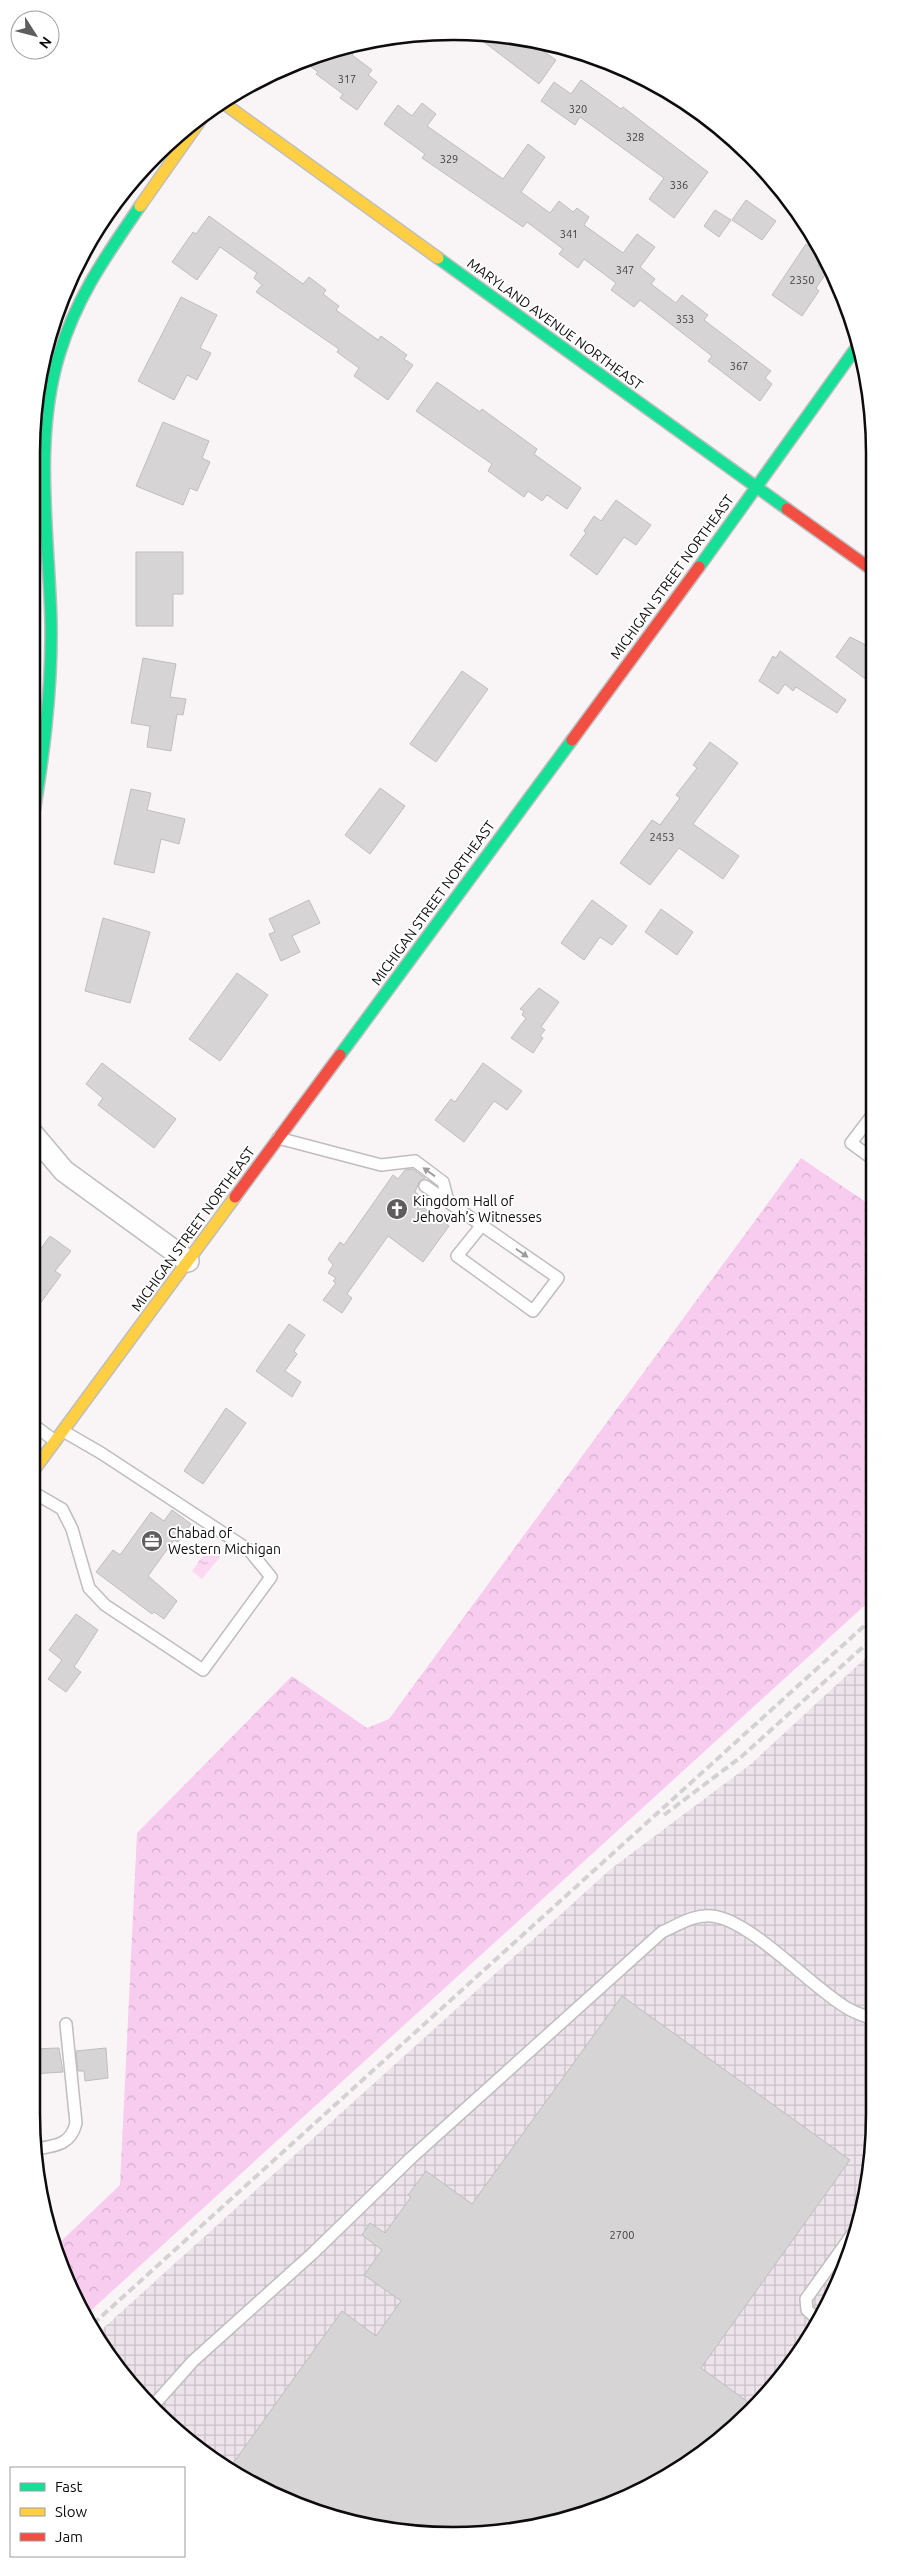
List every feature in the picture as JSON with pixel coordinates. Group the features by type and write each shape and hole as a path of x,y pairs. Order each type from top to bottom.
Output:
{"street":[{"name":"MARYLAND AVENUE NORTHEAST","path":"229,107 866,565"},
{"path":"40,764 50,691 46,461 48,409 56,368 70,321 93,274 191,134"},
{"name":"MICHIGAN STREET NORTHEAST","path":"40,1462 757,487 853,352"},
{"path":"40,1144 70,1176 188,1261"}],"lane":[{"path":"866,1123 851,1143 866,1154"},
{"path":"278,1138 382,1165 415,1162 443,1182 448,1201"},
{"path":"425,1186 448,1201 558,1278 533,1311 456,1256 482,1225"},
{"path":"40,1430 55,1441"},
{"path":"40,1496 62,1509 72,1528 89,1588 104,1604 204,1670 271,1577 249,1550 63,1431"},
{"path":"157,2402 193,2361 312,2254 411,2158 662,1932 693,1918 710,1916 726,1919 751,1934 846,2008 866,2017"},
{"path":"42,2148 59,2145 69,2140 74,2133 76,2122 66,2024"},
{"path":"813,2316 807,2310 806,2299 845,2245"}],"shaded area":[{"path":"866,1657 866,2114 862,2168 852,2221 835,2272 811,2320 781,2365 764,2386 725,2425 704,2442 659,2472 636,2484 611,2496 560,2513 534,2519 480,2526 426,2526 399,2523 372,2519 320,2505 295,2496 246,2472 181,2425 142,2386 101,2330 612,1868 751,1764"}],"green space":[{"path":"801,1158 866,1202 866,1604 90,2311 71,2272 60,2242 120,2185 137,1833 292,1676 367,1728 389,1719"}],"water":[{"path":"208,1548 211,1548 220,1557 202,1579 192,1571"}],"building":[{"path":"483,41 541,50 556,60 539,84"},
{"path":"354,52 352,55 372,70 368,75 377,82 357,110 340,98 343,94 316,74 318,72 310,66"},
{"path":"581,80 621,109 623,107 708,172 674,218 649,199 664,178 580,117 575,125 541,101 554,82 571,94"},
{"path":"422,103 436,114 427,126 503,179 528,144 545,157 521,192 550,213 559,201 573,212 577,208 589,217 584,225 623,253 637,234 655,247 640,267 655,279 651,284 676,303 682,295 708,315 704,320 771,371 765,378 772,384 760,401 708,361 712,356 640,300 634,307 611,290 616,283 584,259 578,268 559,254 563,249 527,222 523,227 422,158 425,154 384,124 398,105 412,116"},
{"path":"746,200 776,221 762,240 732,220"},
{"path":"715,210 731,220 719,237 704,226"},
{"path":"209,216 303,284 309,277 326,290 323,294 339,306 336,310 378,340 381,336 407,355 404,359 413,365 388,400 354,376 359,368 337,352 339,349 256,292 262,285 254,278 257,273 220,247 197,280 172,262 193,232 196,234"},
{"path":"806,244 812,248 820,264 818,266 822,269 825,275 816,288 819,291 802,316 772,295"},
{"path":"181,297 217,315 200,348 211,353 197,380 187,375 174,400 138,381"},
{"path":"437,382 480,412 482,409 537,449 534,454 581,488 567,509 547,495 542,501 528,491 524,497 488,471 492,464 416,411"},
{"path":"163,422 209,441 202,458 210,462 197,491 190,488 183,505 136,486"},
{"path":"616,500 651,525 636,545 624,537 597,575 570,555 586,533 584,531 594,516 601,521"},
{"path":"136,552 183,552 183,594 173,594 173,626 136,626"},
{"path":"850,637 866,645 866,680 836,657"},
{"path":"780,651 846,700 837,713 796,687 793,691 785,684 778,694 759,681 773,656 776,658"},
{"path":"143,658 176,664 170,697 186,699 183,715 177,714 171,751 147,747 150,726 131,723"},
{"path":"462,671 488,689 436,762 410,744"},
{"path":"710,742 738,763 693,824 739,856 723,879 679,848 650,885 620,863 652,820 660,825 680,798 676,795 697,768 693,765"},
{"path":"380,788 405,806 370,854 345,835"},
{"path":"131,789 151,793 147,810 185,819 179,844 161,839 154,873 114,864"},
{"path":"309,900 320,923 292,936 300,952 281,961 269,934 275,932 269,919"},
{"path":"592,900 627,926 612,945 600,937 584,960 561,943"},
{"path":"661,909 693,932 677,955 645,932"},
{"path":"103,918 150,932 130,1003 85,991"},
{"path":"237,973 268,995 220,1061 189,1039"},
{"path":"539,988 559,1002 541,1027 545,1030 540,1036 543,1038 533,1053 511,1038 526,1018 522,1015 524,1011 520,1009"},
{"path":"102,1063 176,1119 154,1148 98,1105 103,1098 86,1084"},
{"path":"483,1063 522,1091 507,1110 494,1101 464,1142 435,1120 451,1099 455,1102"},
{"path":"413,1169 425,1178 419,1182 415,1192 419,1195 414,1201 449,1226 423,1262 388,1236 347,1294 352,1298 342,1313 323,1300 336,1283 333,1281 336,1278 328,1273 333,1265 328,1259 340,1242 344,1245 393,1175 398,1179 405,1170"},
{"path":"50,1236 71,1251 55,1271 61,1275 40,1304 40,1250"},
{"path":"289,1324 305,1335 294,1351 297,1354 285,1371 301,1382 292,1397 256,1371"},
{"path":"226,1408 246,1423 203,1484 184,1471"},
{"path":"172,1510 191,1524 178,1542 174,1540 148,1576 177,1601 164,1619 154,1612 152,1614 96,1572 113,1550 120,1555 151,1512 164,1521"},
{"path":"76,1614 98,1630 74,1667 81,1672 66,1692 48,1679 62,1660 49,1650"},
{"path":"622,1996 850,2160 701,2368 749,2402 704,2442 659,2472 636,2484 586,2505 534,2519 480,2526 426,2526 372,2519 320,2505 270,2484 233,2463 342,2311 376,2336 401,2301 364,2275 382,2250 362,2235 370,2223 385,2233 411,2197 408,2195 426,2171 472,2204"},
{"path":"59,2048 63,2072 40,2073 40,2049"},
{"path":"106,2048 108,2078 85,2081 84,2071 78,2071 76,2051"}],"railway":[{"path":"96,2321 866,1624"},
{"path":"664,1815 741,1757 866,1644"}],"traffic: fast":[{"path":"40,772 48,701 51,649 50,590 44,488 46,421 51,388 59,355 74,314 104,260 140,206"},
{"path":"438,258 787,509"},
{"path":"699,567 853,352"},
{"path":"340,1055 572,740"}],"traffic: slow":[{"path":"229,107 438,258"},
{"path":"140,206 190,134"},
{"path":"40,1462 235,1197"}],"traffic: jam":[{"path":"787,509 866,565"},
{"path":"572,740 699,567"},
{"path":"235,1197 340,1055"}],"place":[{"name":"Kingdom Hall of Jehovah’s Witnesses","path":"397,1209"},
{"name":"Chabad of Western Michigan","path":"152,1541"}]}
